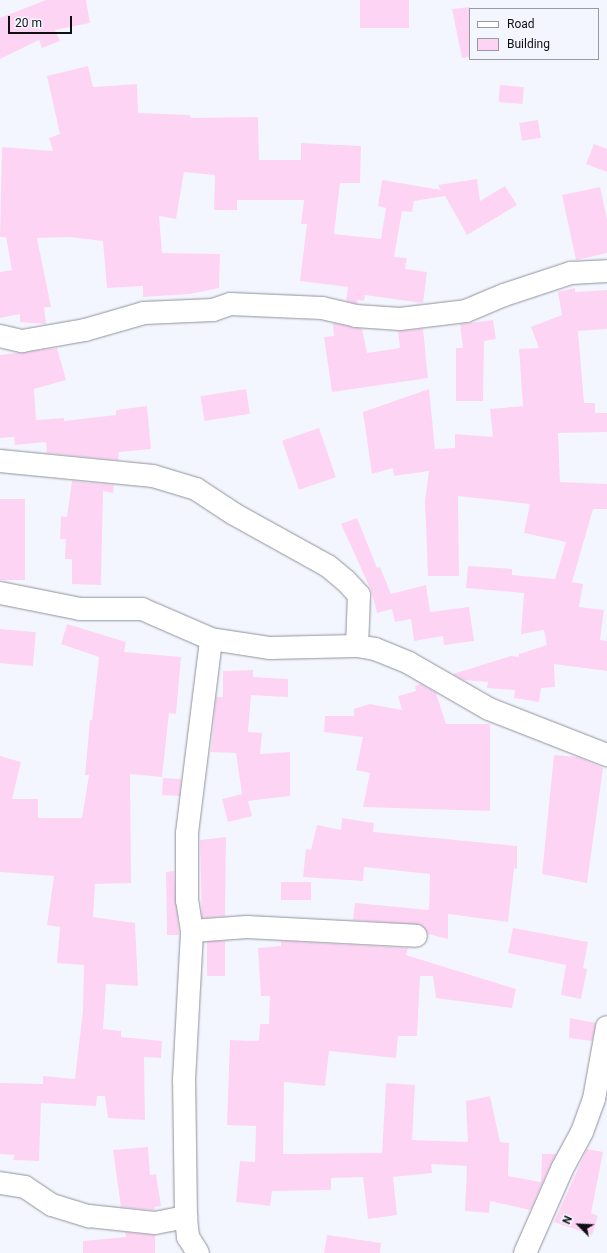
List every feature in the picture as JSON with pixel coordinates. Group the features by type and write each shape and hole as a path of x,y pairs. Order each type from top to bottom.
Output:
{"street":[{"path":"0,336 22,341 86,330 144,313 213,310 230,304 322,308 356,316 400,319 466,312 504,295 570,272 607,271"},
{"path":"0,461 153,476 196,489 234,514 328,566 346,581 359,595 357,646"},
{"path":"0,593 80,609 142,609 211,639 270,648 357,646 375,649 409,663 489,709 607,755"},
{"path":"198,1253 188,1237 186,1217 184,1080 192,931 187,901 188,833 211,639"},
{"path":"192,931 247,926 416,936"},
{"path":"525,1253 562,1169 582,1132 594,1099 607,1027"},
{"path":"0,1183 25,1187 52,1205 89,1216 155,1224 186,1217"}],"building":[{"path":"46,0 86,0 90,23 55,30 60,41 42,48 39,40 0,59 0,18"},
{"path":"360,0 409,0 409,28 360,28"},
{"path":"470,7 469,57 462,58 452,9"},
{"path":"88,66 93,87 137,84 138,113 190,115 191,118 258,117 259,160 301,160 301,143 361,146 360,183 340,183 334,234 381,239 386,208 378,206 382,180 441,190 438,185 477,179 480,201 505,186 517,205 467,235 445,196 414,201 412,212 402,211 394,257 407,258 405,269 427,272 423,303 365,295 364,301 357,300 358,304 346,301 348,287 300,281 307,224 301,224 304,200 237,200 237,210 214,210 215,175 184,172 176,219 159,216 162,253 220,254 219,288 190,294 143,297 143,286 107,288 103,241 69,237 37,238 51,307 44,307 46,324 20,322 20,314 0,318 0,272 12,270 6,237 0,237 2,147 53,151 49,138 60,134 47,76"},
{"path":"500,85 524,87 522,104 499,102"},
{"path":"538,120 541,138 522,141 519,123"},
{"path":"594,144 607,149 607,172 586,164"},
{"path":"600,187 607,219 607,253 576,260 562,195"},
{"path":"575,288 575,292 607,290 607,329 578,331 584,403 595,403 595,413 607,413 607,432 558,433 560,482 607,484 607,509 593,509 572,582 583,584 579,607 604,610 600,640 607,641 607,671 554,664 555,687 541,688 539,702 514,698 515,690 487,688 488,682 464,680 453,674 511,656 519,657 519,654 547,645 544,630 521,634 524,593 466,588 468,566 512,569 512,575 555,579 566,542 524,533 530,504 458,496 459,576 428,576 425,501 429,471 394,476 393,468 372,474 363,412 429,389 435,449 455,448 455,434 493,437 490,409 523,406 519,349 539,348 531,327 562,315 558,292"},
{"path":"493,320 496,339 484,341 483,401 456,401 456,348 463,348 460,324"},
{"path":"333,323 362,329 367,353 400,348 398,331 423,329 428,378 332,392 324,337 334,336"},
{"path":"57,348 66,380 34,389 36,420 64,418 64,421 116,415 116,410 147,406 151,449 119,452 118,460 47,453 46,442 15,445 14,437 0,438 0,355"},
{"path":"246,389 250,414 204,421 201,396"},
{"path":"319,428 336,477 299,490 282,441"},
{"path":"72,481 114,485 113,493 103,491 101,585 72,584 72,559 65,559 66,539 60,539 61,516 67,517"},
{"path":"0,499 25,499 25,580 0,580"},
{"path":"357,518 377,568 380,567 391,594 426,585 430,612 469,607 474,641 444,645 443,636 414,641 411,619 395,622 392,609 377,613 371,590 341,524"},
{"path":"67,624 126,642 124,652 181,657 176,714 169,713 162,777 130,774 131,883 95,884 93,917 135,923 138,986 106,984 103,1029 121,1031 121,1037 162,1041 161,1058 144,1057 145,1120 108,1118 105,1096 97,1096 96,1106 41,1103 39,1161 13,1160 15,1155 0,1154 0,1083 43,1084 43,1076 75,1079 83,1010 84,965 57,963 60,927 47,925 54,876 0,872 0,756 21,762 12,799 38,799 38,818 82,818 89,775 85,775 90,720 92,720 99,657 61,644"},
{"path":"0,629 36,632 33,666 0,663"},
{"path":"253,670 253,677 288,679 288,697 251,695 248,732 262,733 260,754 290,752 290,796 248,801 252,816 228,822 222,799 242,794 236,753 211,752 216,697 223,697 223,671"},
{"path":"421,684 436,693 446,724 490,724 490,811 363,807 370,773 356,770 363,737 324,732 325,716 354,716 354,709 370,704 402,710 398,696 416,691 415,686"},
{"path":"554,755 578,757 603,768 587,883 542,874"},
{"path":"163,778 181,779 180,796 162,795"},
{"path":"342,818 374,823 373,832 517,846 517,869 514,868 508,922 448,914 448,939 428,934 423,926 417,924 353,920 355,903 429,910 430,874 364,867 363,881 303,877 306,849 311,850 317,825 341,830"},
{"path":"226,837 225,916 202,918 200,840"},
{"path":"174,871 179,935 167,935 166,872"},
{"path":"281,882 311,882 311,900 281,900"},
{"path":"513,928 588,942 583,968 587,969 581,999 561,995 566,965 508,953"},
{"path":"207,941 225,941 225,976 207,976"},
{"path":"281,941 408,948 406,955 516,989 512,1008 436,998 433,976 420,976 417,1036 398,1036 396,1058 329,1051 325,1086 284,1082 283,1154 382,1153 386,1083 415,1085 412,1140 468,1142 466,1101 490,1096 500,1142 509,1143 508,1176 541,1182 542,1154 556,1154 530,1210 490,1201 489,1213 465,1211 467,1166 431,1164 432,1173 393,1177 397,1215 368,1219 363,1177 331,1178 331,1190 272,1191 270,1206 236,1202 240,1161 255,1162 256,1126 227,1125 230,1040 259,1041 260,1024 269,1024 270,996 261,996 258,948 281,946"},
{"path":"570,1018 596,1023 592,1041 569,1038"},
{"path":"148,1147 150,1175 156,1174 161,1206 155,1207 154,1210 121,1207 113,1150"},
{"path":"587,1149 603,1152 591,1213 598,1216 592,1235 554,1222"},
{"path":"125,1232 155,1235 155,1253 83,1253 83,1241 126,1237"},
{"path":"327,1235 381,1243 380,1253 324,1253"}]}
